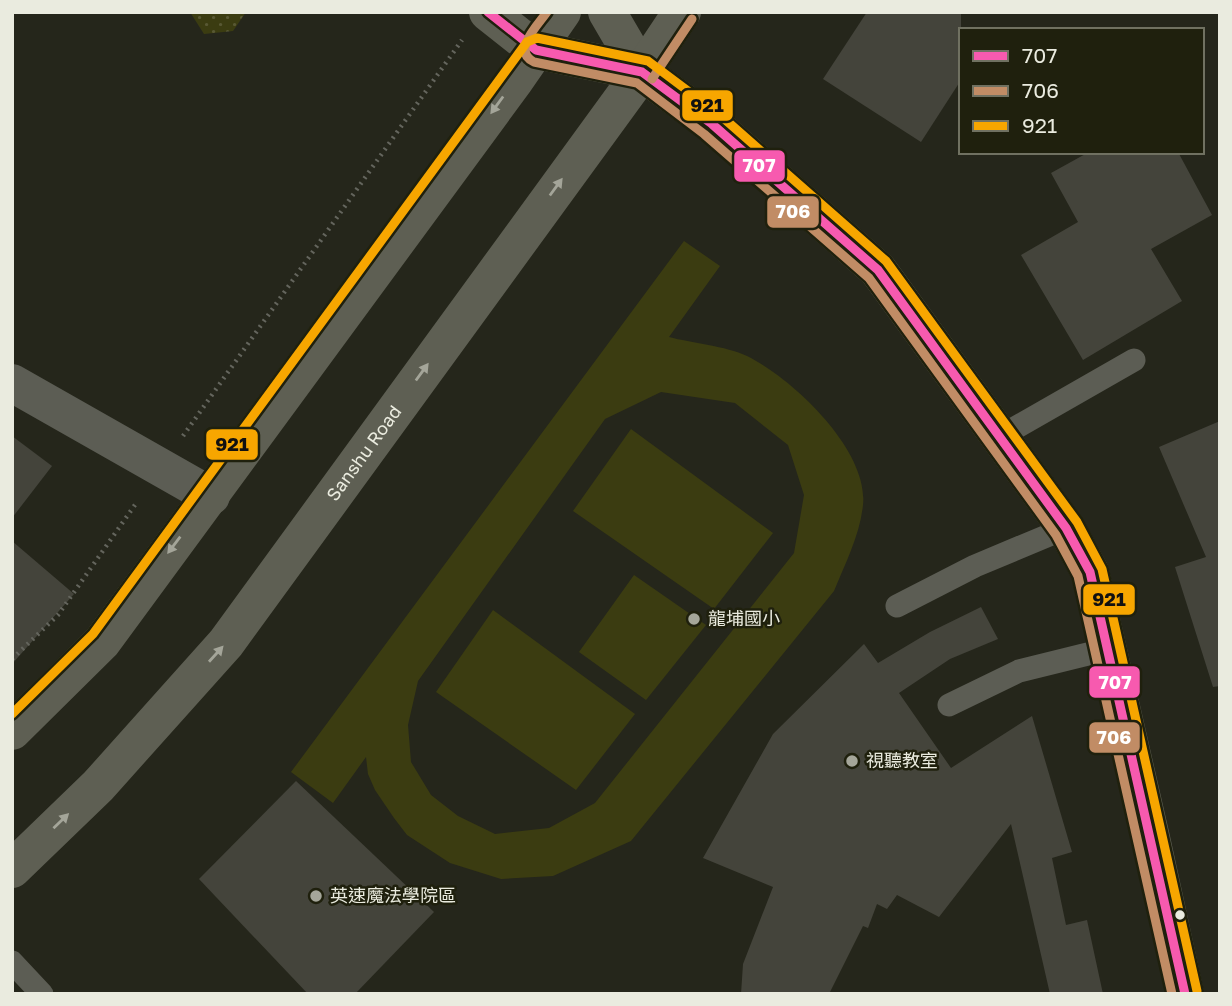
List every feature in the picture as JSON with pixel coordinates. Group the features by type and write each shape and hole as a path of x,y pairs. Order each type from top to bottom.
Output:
{"street":[{"path":"488,12 536,50 642,72"},
{"path":"12,731 102,642 562,12"},
{"path":"607,12 642,72 712,124 878,270 1066,528 1090,572 1185,994"},
{"name":"Sanshu Road","path":"12,869 98,786 226,643 642,72 682,12"},
{"path":"12,383 211,496"}],"lane":[{"path":"1001,436 1134,360"},
{"path":"897,606 975,566 1066,528"},
{"path":"949,705 1020,671 1108,649"},
{"path":"12,962 42,994"}],"path":[{"path":"179,443 463,42"},
{"path":"12,659 58,615 137,502"}],"shaded area":[{"path":"190,12 246,12 233,31 204,34"},
{"path":"684,241 720,266 669,337 719,347 747,356 765,366 805,398 841,439 854,462 862,484 863,505 852,549 834,591 631,841 553,876 501,879 450,863 407,835 375,790 368,774 366,757 333,803 291,772","holes":["661,392 735,403 788,445 804,495 794,553 595,803 549,828 495,834 458,816 431,795 411,762 408,725 418,681 605,419"]},
{"path":"631,429 773,533 714,609 573,511"},
{"path":"634,575 706,625 646,700 579,652"},
{"path":"493,610 635,714 576,790 436,692"}],"building":[{"path":"867,12 961,12 959,83 921,142 823,79"},
{"path":"1085,154 1179,154 1212,215 1151,249 1182,301 1083,360 1021,255 1078,222 1051,173"},
{"path":"1220,421 1220,686 1213,687 1175,567 1206,557 1159,447"},
{"path":"12,436 52,466 12,518"},
{"path":"12,541 74,594 12,664"},
{"path":"981,607 998,639 950,659 899,693 951,768 1032,716 1072,852 1052,858 1066,925 1087,920 1103,994 1050,994 1011,824 939,917 897,895 887,909 877,904 868,928 863,926 829,994 741,994 743,964 773,887 703,858 773,734 864,644 878,663 930,632"},
{"name":"英速魔法學院區","path":"296,781 434,912 355,994 308,994 199,879"}],"transit line":[{"name":"707","path":"488,12 536,50 642,72 712,124 878,270 1066,528 1090,572 1185,994"},
{"name":"706","path":"547,12 526,45 525,51 534,62 637,83 704,134 869,278 1056,535 1078,576 1172,994"},
{"name":"706","path":"652,79 692,19"},
{"name":"921","path":"12,714 93,634 527,42 537,38 648,61 720,115 886,261 1077,522 1102,569 1197,991"}],"place":[{"name":"龍埔國小","path":"694,619"},
{"name":"視聽教室","path":"852,761"},
{"name":"英速魔法學院區","path":"316,896"}]}
